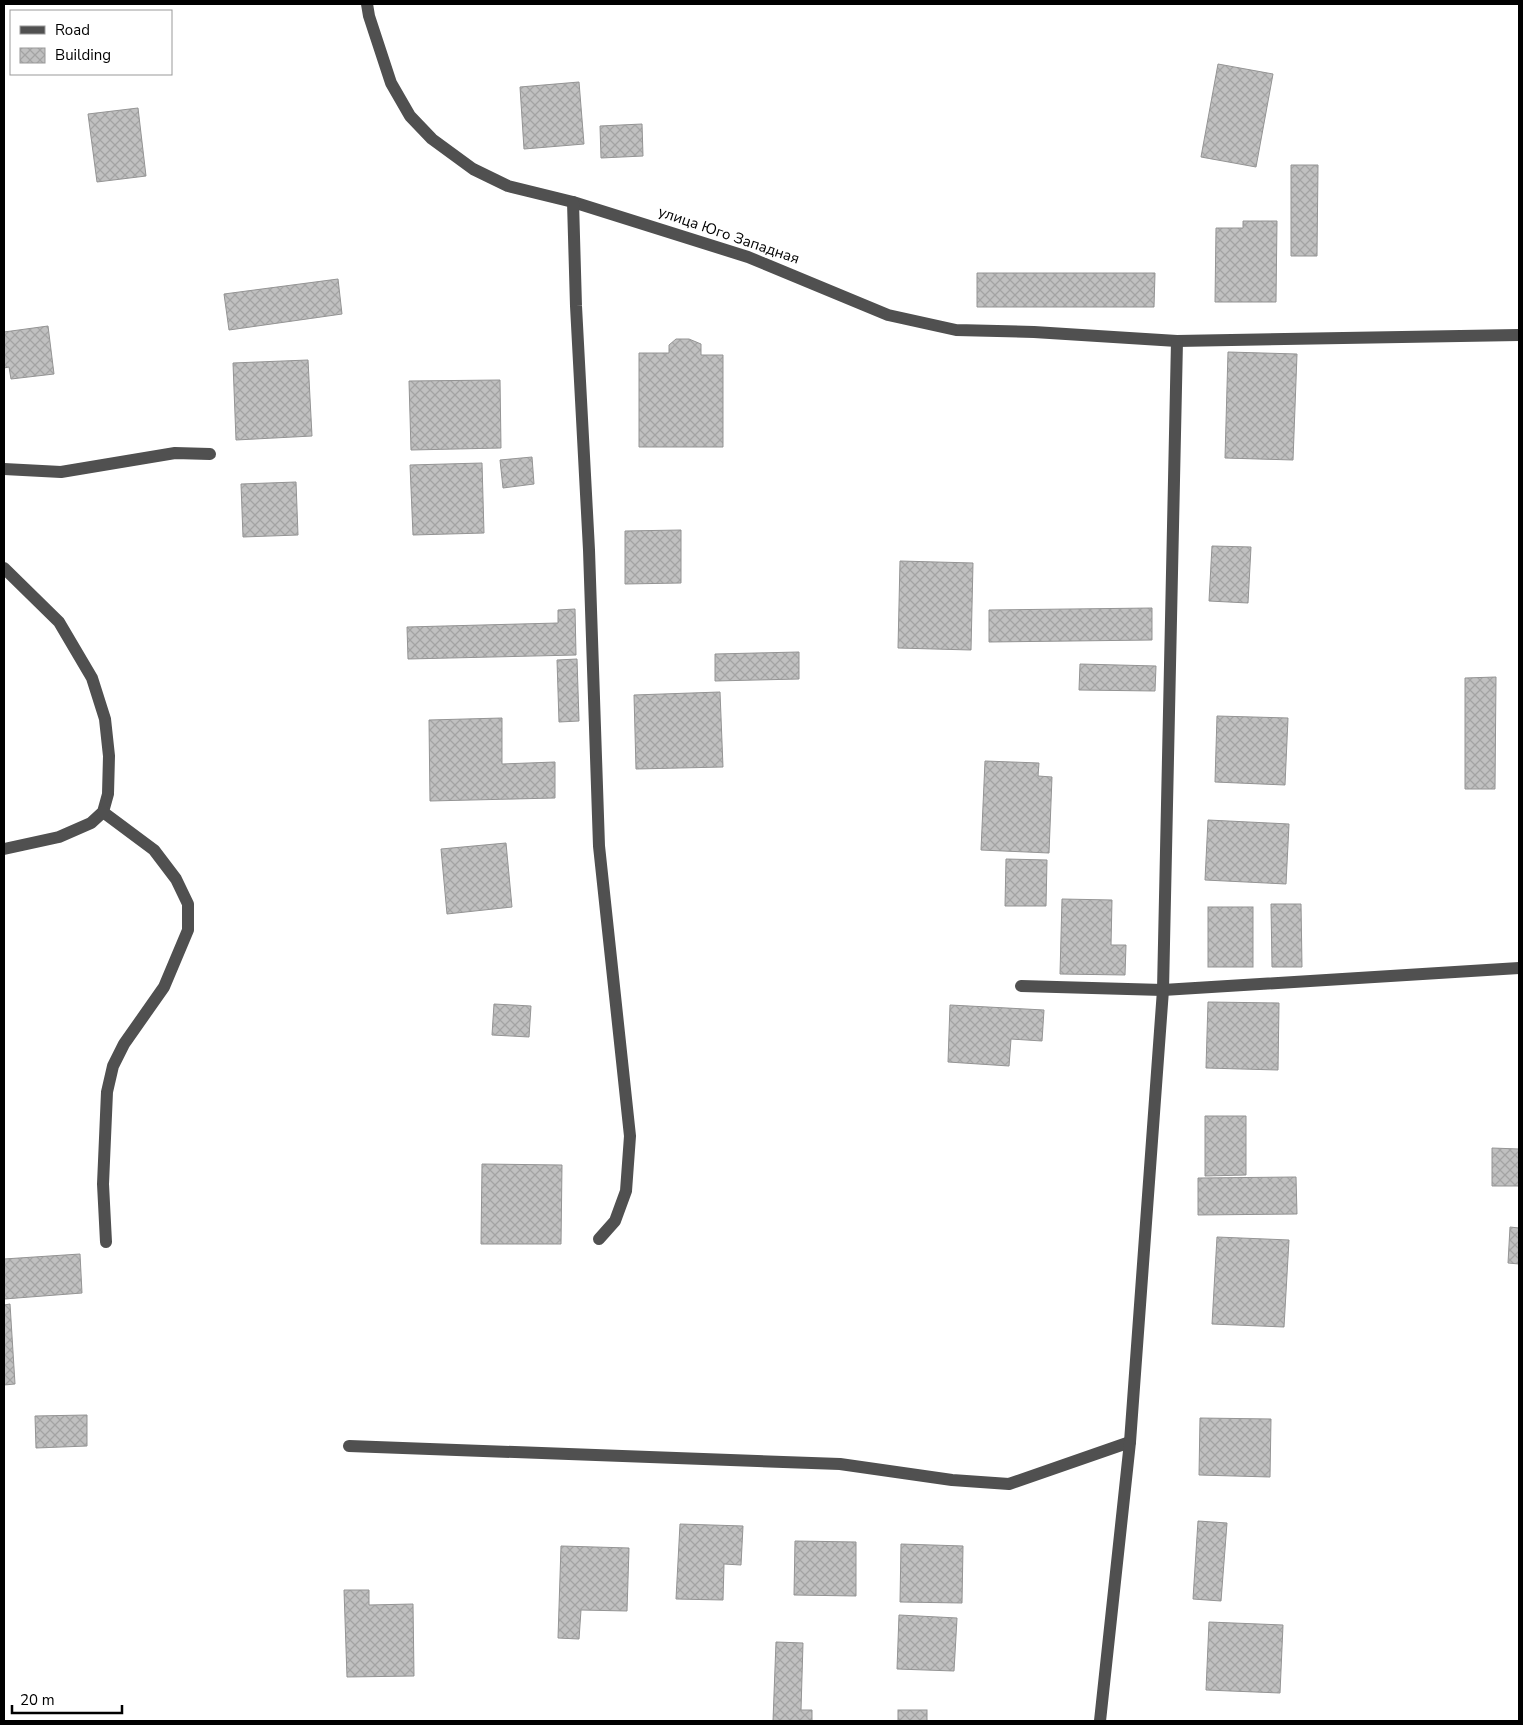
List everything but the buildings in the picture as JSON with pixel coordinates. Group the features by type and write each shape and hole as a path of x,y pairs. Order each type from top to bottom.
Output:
{"street":[{"name":"улица Юго Западная","path":"367,4 369,16 391,83 410,116 432,139 473,169 508,186 573,202 748,256 888,315 956,330 1034,332 1176,341 1519,335"},
{"path":"573,202 576,306 589,550 599,846 630,1136 626,1191 615,1221 599,1240"},
{"path":"1100,1721 1130,1442 1163,990 1176,341"},
{"path":"4,469 61,472 174,453 210,454"},
{"path":"4,568 59,622 92,678 105,719 109,756 108,794 103,812 92,823 59,837 4,849"},
{"path":"103,812 154,850 176,879 188,904 188,930 164,988 124,1044 113,1066 106,1101 103,1184 106,1242"},
{"path":"1021,986 1163,990 1519,968"},
{"path":"349,1446 840,1464 952,1480 1010,1484 1130,1442"}]}
